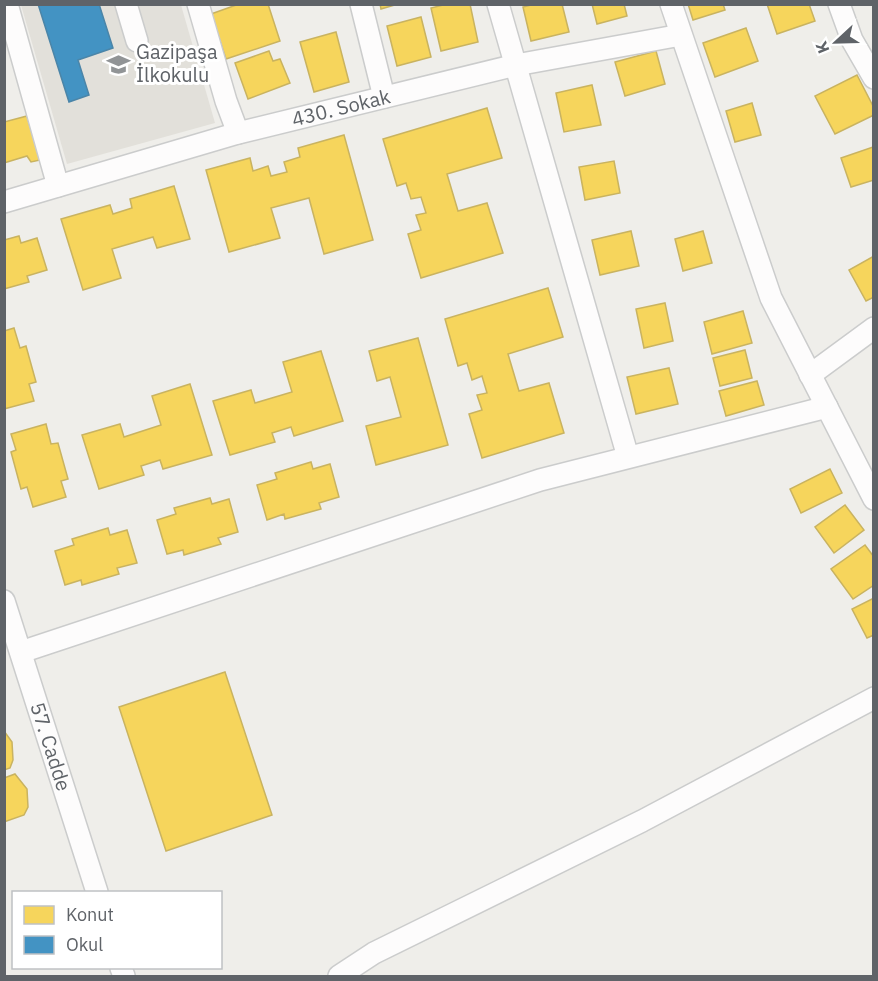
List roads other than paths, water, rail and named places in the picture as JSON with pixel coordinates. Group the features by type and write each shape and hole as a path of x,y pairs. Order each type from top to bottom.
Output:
{"street":[{"path":"7,4 58,186"},
{"path":"126,4 137,41"},
{"path":"198,4 226,101 238,133"},
{"path":"361,4 384,97"},
{"path":"498,4 628,457"},
{"path":"671,4 771,298 873,499"},
{"path":"839,4 852,40 873,78"},
{"name":"430. Sokak","path":"4,202 238,133 516,65 681,35"},
{"path":"810,375 873,328"},
{"path":"21,652 540,480 827,407"},
{"name":"57. Cadde","path":"4,601 97,891"},
{"path":"339,976 374,953 642,821 873,698"}],"place":[{"name":"Gazipaşa İlkokulu","path":"118,64"}]}
